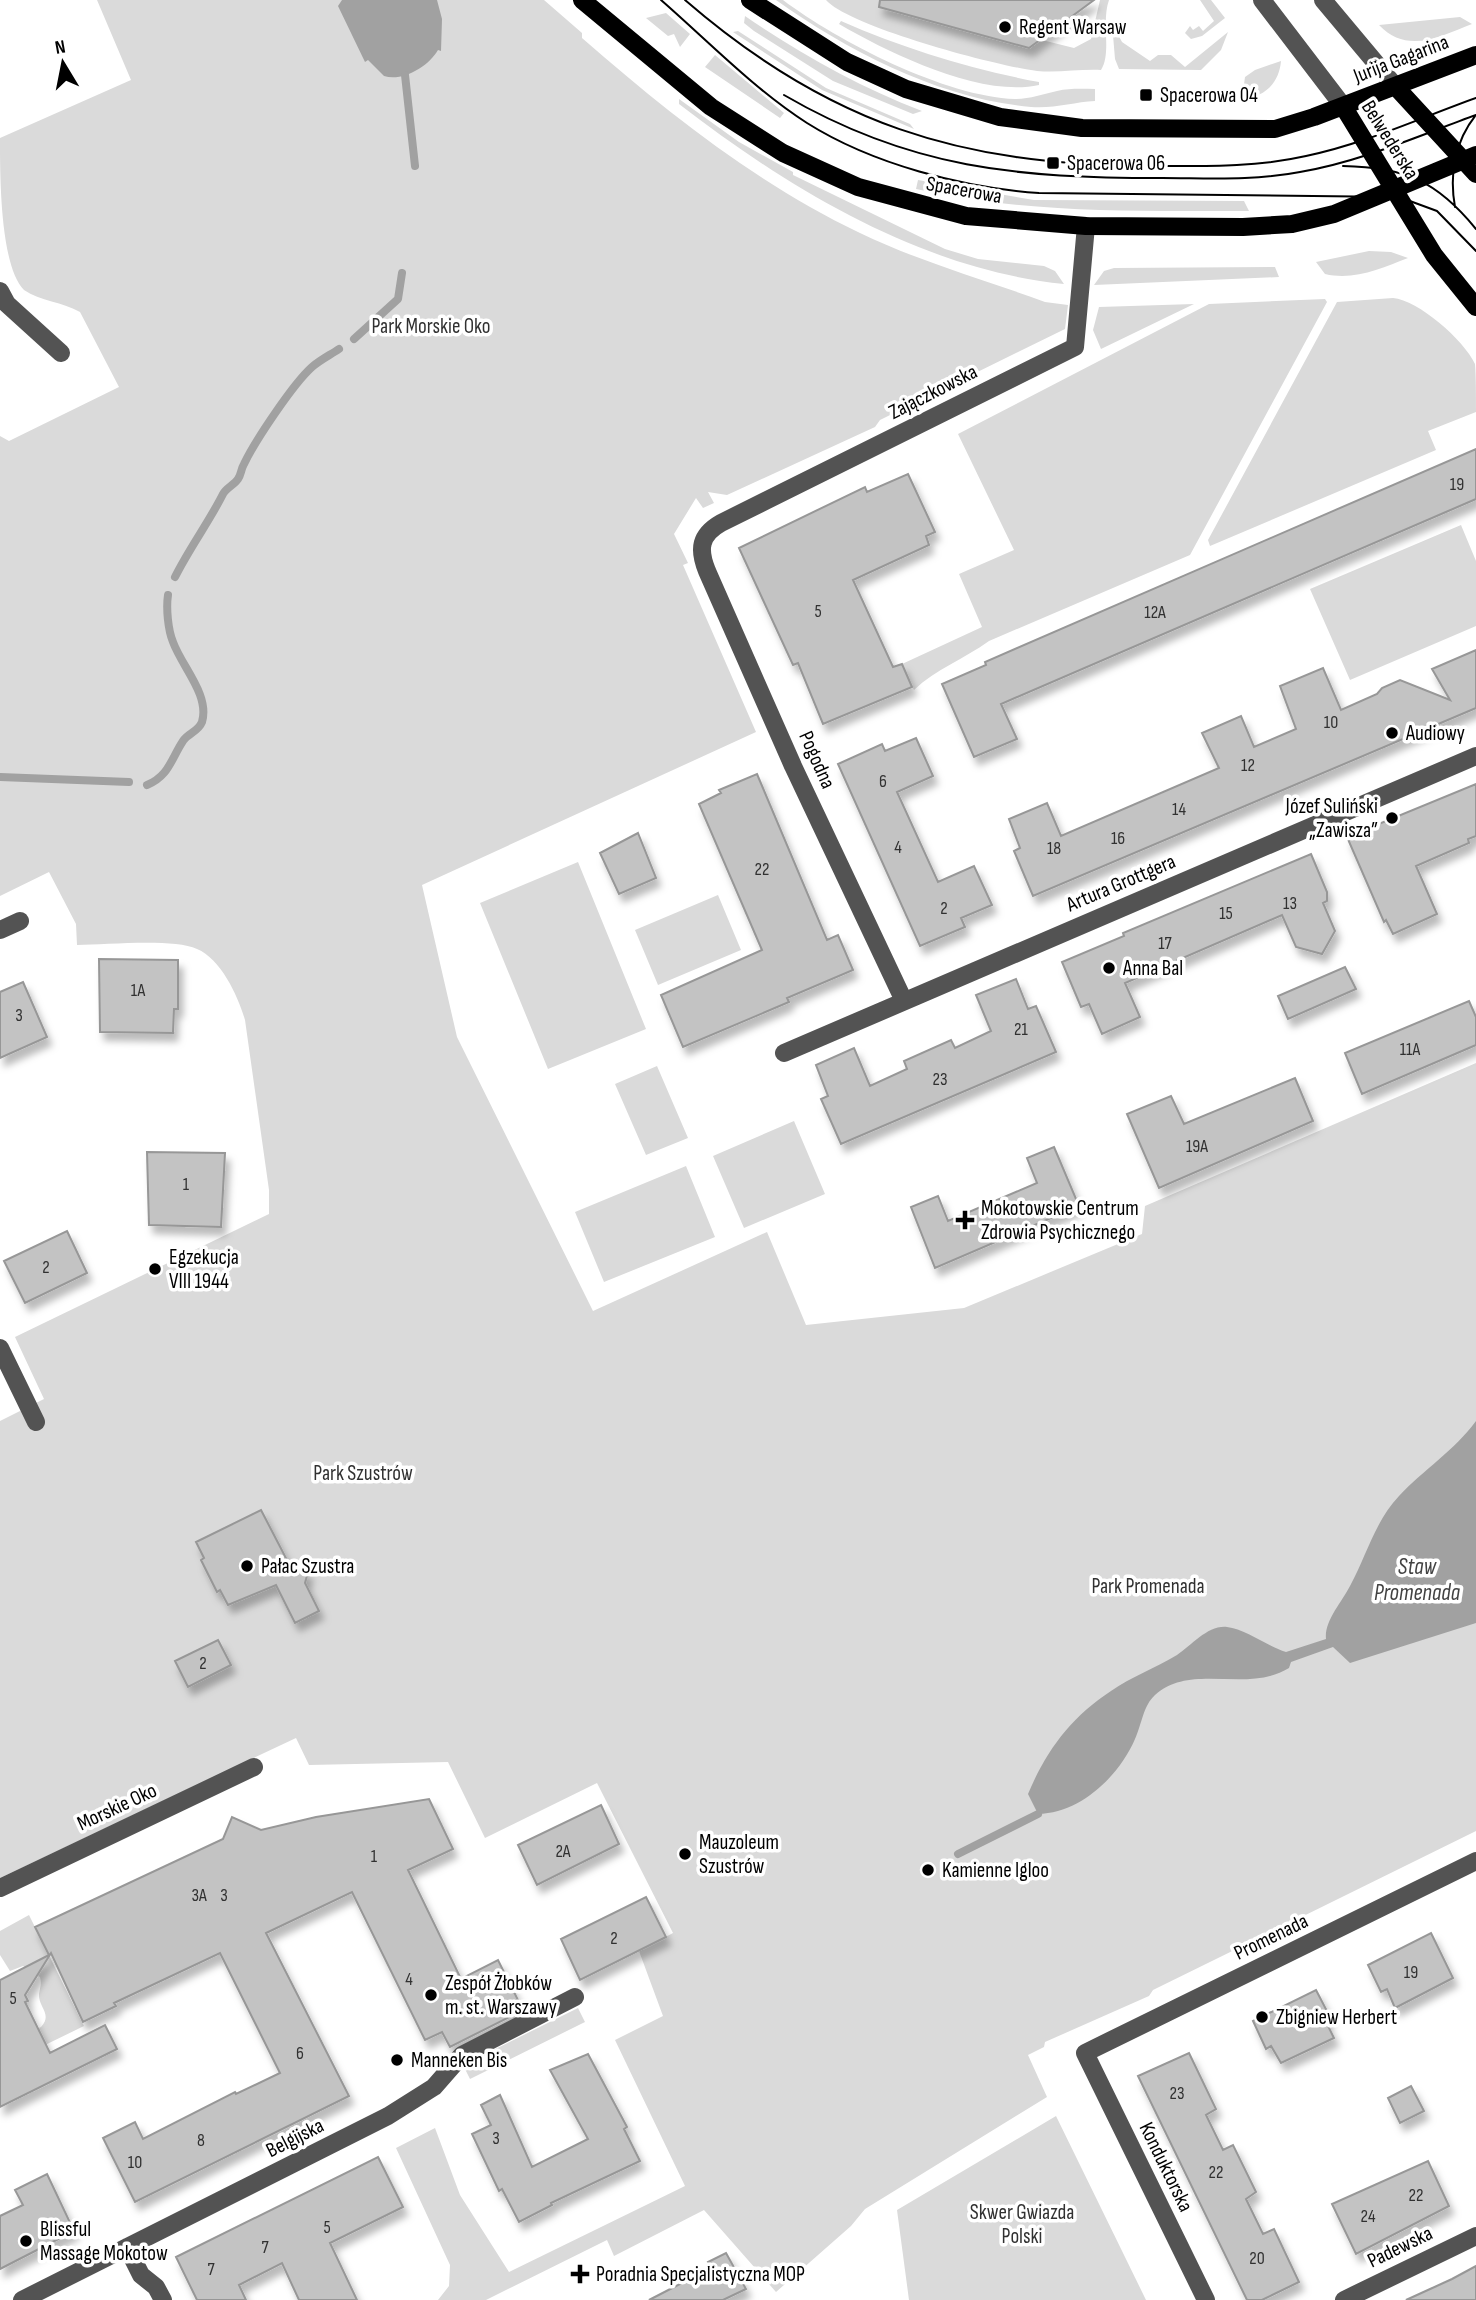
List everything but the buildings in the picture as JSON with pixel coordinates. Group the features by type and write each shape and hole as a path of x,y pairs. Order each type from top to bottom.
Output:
{"main road":[{"name":"Spacerowa","path":"582,0 711,107 771,146 818,170 887,197 940,211 993,220 1086,226 1243,227 1292,224 1322,218 1394,189"},
{"path":"750,0 811,42 887,81 954,105 1024,121 1104,130 1261,130 1289,125 1343,106"},
{"name":"Jurija Gagarina","path":"1343,106 1476,55"},
{"name":"Belwederska","path":"1395,86 1472,163"},
{"name":"Belwederska","path":"1343,106 1434,255 1476,307"},
{"path":"1394,189 1472,163"}],"street":[{"name":"Belwederska","path":"1262,0 1343,106"},
{"name":"Belwederska","path":"1323,0 1395,86"},
{"name":"Zajączkowska","path":"705,534 721,523 1074,346 1086,226"},
{"path":"0,291 7,304 61,353"},
{"name":"Pogodna","path":"705,534 701,541 703,560 793,766 904,1001"},
{"name":"Artura Grottgera","path":"784,1053 1476,756"},
{"path":"0,930 20,921"},
{"path":"0,1348 36,1422"},
{"name":"Morskie Oko","path":"0,1888 254,1767"},
{"name":"Promenada","path":"1085,2053 1476,1860"},
{"name":"Belgijska","path":"22,2300 388,2116 434,2087 462,2055 575,1997"},
{"name":"Konduktorska","path":"1085,2053 1206,2300"},
{"name":"Padewska","path":"1344,2300 1476,2236"},
{"path":"127,2247 141,2274 156,2287 163,2300"}],"green space":[{"path":"97,0 544,0 582,33 582,38 680,119 749,169 822,214 906,253 1045,302 1068,305 1065,329 880,420 875,427 727,495 708,492 714,503 703,508 696,498 674,534 688,563 683,565 756,732 422,885 457,1037 593,1311 767,1232 806,1325 964,1308 1142,1234 1145,1206 1476,1063 1476,1831 1153,1990 1149,1996 1045,2042 1044,2047 1028,2055 1047,2097 865,2209 851,2226 776,2292 704,2210 614,2256 607,2240 486,2300 438,2300 449,2286 450,2265 396,2148 435,2128 460,2195 509,2272 685,2186 615,2040 663,2016 639,1951 673,1933 597,1783 485,1838 448,1762 309,1765 296,1738 0,1878 0,1421 44,1399 15,1337 269,1214 269,1190 245,1020 233,990 214,961 197,949 172,944 77,945 76,924 49,872 0,896 0,436 9,441 119,387 80,312 30,294 16,278 10,261 3,219 0,138 131,80"},
{"path":"776,0 783,0 862,49 926,78 957,88 987,96 1015,99 1067,89 1095,89 1095,101 1031,107 963,94 897,70 865,55"},
{"path":"826,0 883,0 1074,48 1091,39 1100,0 1109,0 1106,55 1101,70 1037,71 1017,68 893,33 840,11"},
{"path":"1200,0 1211,0 1225,18 1202,36 1191,39 1185,33 1190,26 1193,30 1199,26 1203,31 1214,21"},
{"path":"666,13 690,34 680,47 674,34 668,36 646,18"},
{"path":"745,16 831,69 922,111 913,114 833,81 754,31 744,23"},
{"path":"1460,17 1472,24 1424,40 1401,39 1379,25"},
{"path":"841,21 938,57 1039,82 1039,85 990,85 963,79 883,48 839,24"},
{"path":"1112,23 1122,42 1150,61 1158,55 1171,55 1185,67 1228,32 1221,50 1201,70 1119,69 1115,59"},
{"path":"738,31 826,88 910,124 914,129 822,90 733,32"},
{"path":"715,55 784,113 780,118 705,67"},
{"path":"1281,61 1274,83 1269,88 1242,99 1245,77 1255,70"},
{"path":"679,99 739,142 793,172 793,175 945,249 978,259 1044,266 1055,271 1064,284 1011,276 960,262 860,221 812,195 721,136 679,104"},
{"path":"918,180 1034,200 1244,201 1249,211 1123,211 1040,207 916,189"},
{"path":"1369,251 1391,252 1408,258 1368,272 1347,276 1325,274 1316,262"},
{"path":"1275,267 1279,277 1094,285 1104,271 1114,268"},
{"path":"1393,298 1403,300 1427,313 1451,333 1469,354 1475,364 1476,412 1428,431 1436,450 1210,546 1208,540 1337,302"},
{"path":"1325,299 1327,302 1190,555 989,641 931,676 914,690 902,664 982,627 959,574 1014,550 958,434 1209,304"},
{"path":"1194,304 1101,349 1093,330 1099,307"},
{"path":"1461,525 1476,561 1476,626 1350,680 1310,589"},
{"path":"578,862 646,1029 548,1069 480,903"},
{"path":"718,895 741,950 658,985 635,930"},
{"path":"657,1066 688,1138 646,1155 615,1084"},
{"path":"794,1121 825,1194 744,1228 713,1156"},
{"path":"686,1166 715,1237 604,1282 575,1212"},
{"path":"29,1915 84,2026 43,2046 0,2047 41,2027 46,2018 39,1999 40,1977 23,1966 10,1971 0,1955 0,1931"},
{"path":"578,2008 585,2022 470,2079 463,2065"},
{"name":"Skwer Gwiazda Polski","path":"1056,2116 1146,2300 909,2300 897,2210"}],"water":[{"path":"342,0 437,0 442,19 441,51 438,50 422,67 407,75 384,76 368,60 365,62 338,6"},
{"name":"Staw Promenada","path":"1476,1421 1476,1623 1350,1663 1333,1647 1291,1662 1289,1668 1272,1675 1255,1679 1202,1679 1170,1685 1151,1699 1128,1753 1109,1779 1083,1800 1069,1807 1038,1814 1028,1794 1043,1763 1072,1724 1111,1691 1177,1655 1207,1632 1220,1627 1234,1628 1286,1652 1326,1639 1328,1625 1383,1517 1408,1487 1458,1442"}],"waterway":[{"path":"405,75 415,166"},
{"path":"354,339 398,299 402,273"},
{"path":"175,577 223,494 238,479 257,442 285,399 312,367 339,349"},
{"path":"147,785 165,772 183,741 202,722 199,691 171,637 168,595"},
{"path":"0,777 129,782"},
{"path":"958,1854 1038,1814"}],"tram line":[{"path":"661,0 787,110 860,151 919,172 980,186 1039,193 1399,197 1437,211 1476,251"},
{"path":"685,0 738,43 791,78 845,107 900,129 956,146 1016,157 1079,164 1147,166 1266,163 1349,145 1476,98"},
{"path":"784,95 831,120 921,154 1013,171 1110,177 1231,178 1300,172 1367,155 1476,115"},
{"path":"1455,207 1455,158 1463,136 1476,115"},
{"path":"1343,166 1384,170 1418,180 1447,199 1476,229"}],"place":[{"name":"Regent Warsaw","path":"1005,27"},
{"name":"Spacerowa 04","path":"1146,95"},
{"name":"Spacerowa 06","path":"1053,163"},
{"name":"Audiowy","path":"1392,733"},
{"name":"Józef Suliński „Zawisza”","path":"1392,818"},
{"name":"Anna Bal","path":"1109,968"},
{"name":"Mokotowskie Centrum Zdrowia Psychicznego","path":"965,1220"},
{"name":"Egzekucja VIII 1944","path":"155,1269"},
{"name":"Pałac Szustra","path":"247,1566"},
{"name":"Mauzoleum Szustrów","path":"685,1854"},
{"name":"Kamienne Igloo","path":"928,1870"},
{"name":"Zespół Żłobków m. st. Warszawy","path":"431,1995"},
{"name":"Zbigniew Herbert","path":"1262,2017"},
{"name":"Manneken Bis","path":"397,2060"},
{"name":"Blissful Massage Mokotow","path":"26,2241"},
{"name":"Poradnia Specjalistyczna MOP","path":"580,2274"}],"park label":[{"name":"Park Morskie Oko","path":"431,326"},
{"name":"Park Szustrów","path":"363,1473"},
{"name":"Park Promenada","path":"1148,1586"}]}
